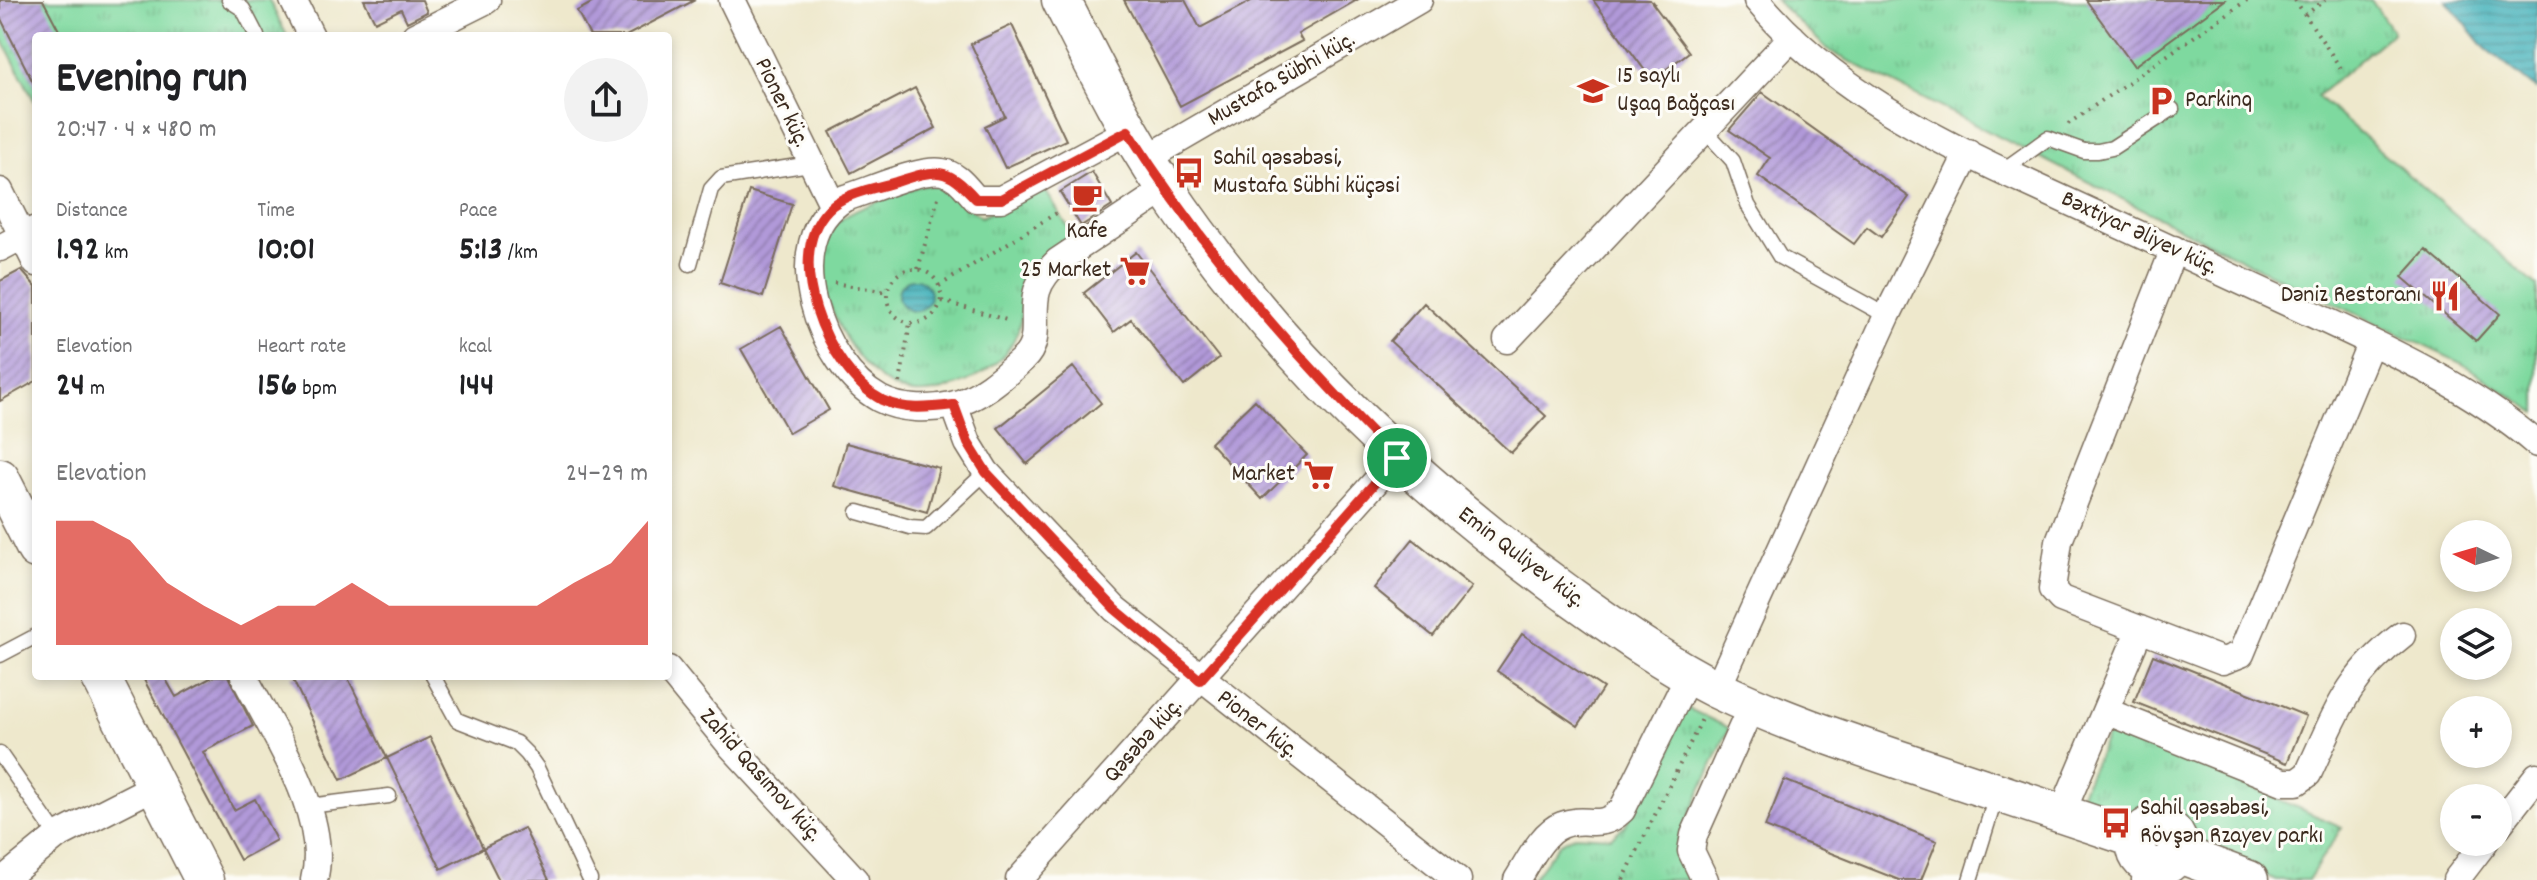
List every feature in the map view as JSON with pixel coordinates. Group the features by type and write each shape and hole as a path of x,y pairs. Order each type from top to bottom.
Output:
{"street":[{"path":"293,0 309,32"},
{"path":"423,32 487,0"},
{"name":"Pioner küç.","path":"732,0 833,206"},
{"name":"Emin Quliyev küç.","path":"1061,0 1147,160 1264,317 1322,383 1397,458 1508,551 1631,639 1703,682 1752,705 1820,733 2061,815 2152,859 2249,880"},
{"name":"Mustafa Sübhi küç.","path":"1147,160 1419,0"},
{"name":"Bəxtiyar Əliyev küç.","path":"1757,0 1792,37 1868,96 1968,153 2371,342 2507,418 2537,444"},
{"path":"1507,340 1703,128 1792,37"},
{"path":"1517,880 1547,836 1559,825 1610,821 1622,810 1703,682 1968,153"},
{"path":"1147,160 1044,276 1033,311 1036,341 1026,357 982,392 954,405 922,409 901,407 880,399 862,384 838,354 820,321 808,282 814,234 833,206 845,198 929,171 944,172 959,180 976,199 1001,199 1147,160"},
{"path":"0,191 20,238 32,257"},
{"path":"2174,249 2059,541 2052,589 2061,599 2223,661 2241,654 2371,342"},
{"name":"Pioner küç.","path":"954,405 968,443 986,472 1115,609 1200,680 1458,880"},
{"name":"Qəsəbə küç.","path":"1019,880 1397,458"},
{"path":"0,478 32,541"},
{"path":"2061,815 2108,712 2140,629"},
{"path":"2108,712 2283,782 2297,782 2308,774 2348,688 2362,669 2402,635"},
{"name":"Zahid Qasımov küç.","path":"672,674 731,746 855,880"},
{"path":"102,680 204,880"},
{"path":"246,680 309,806 316,835 314,880"},
{"path":"1705,880 1691,851 1694,835 1752,705"},
{"path":"2512,808 2537,776"},
{"path":"3,880 57,836 155,786"},
{"path":"2456,880 2474,856"}],"lane":[{"path":"229,0 243,9 255,32"},
{"path":"2002,171 2048,138 2084,151 2112,148 2172,109"},
{"path":"1703,128 1733,161 1748,205 1780,257 1887,316"},
{"path":"690,264 711,189 721,178 810,164"},
{"path":"858,512 910,527 926,528 986,472"},
{"path":"0,655 32,638"},
{"path":"435,680 457,720 516,743 532,761 590,880"},
{"path":"0,754 57,836"},
{"path":"1970,880 1997,793"},
{"path":"309,806 389,796"}],"path":[{"path":"2048,138 2247,0"},
{"path":"2295,0 2344,73"},
{"path":"2305,15 2325,0"},
{"path":"918,269 941,186"},
{"path":"939,286 1058,212"},
{"path":"918,269 931,275 939,286 941,300 935,313 924,322 910,323 897,317 889,306 887,292 893,279 904,271 918,269"},
{"path":"824,281 887,292"},
{"path":"941,300 1020,324"},
{"path":"899,390 910,323"},
{"path":"1623,880 1703,682"}],"green space":[{"path":"0,0 269,0 285,32 32,32 32,96 0,35"},
{"path":"1775,0 2371,0 2393,32 2317,96 2537,286 2537,413 2463,364 2263,270 1831,52"},
{"path":"921,185 941,186 981,217 1044,188 1075,239 1045,257 1027,275 1015,338 1000,359 966,382 940,391 920,393 900,390 881,380 863,363 834,316 825,290 822,264 826,241 838,222 865,207"},
{"path":"1683,706 1729,728 1678,841 1678,861 1692,880 1532,880 1559,844 1575,835 1611,837 1625,826"},
{"path":"2111,727 2342,827 2308,880 2276,880 2191,845 2182,820 2175,817 2156,816 2133,828 2075,806"}],"water":[{"path":"2446,0 2537,0 2537,90 2485,48"},
{"path":"914,279 925,284 930,295 925,306 914,311 903,306 898,295 903,284"}],"building":[{"path":"0,0 43,0 60,32 32,32 32,80 0,17"},
{"path":"364,0 422,0 427,12 407,22 401,9 375,22"},
{"path":"597,0 695,0 634,32 588,32 577,11"},
{"path":"1124,0 1185,0 1200,28 1253,0 1357,0 1298,34 1302,41 1180,106"},
{"path":"1593,0 1650,0 1689,52 1652,80"},
{"path":"2086,0 2225,0 2134,66"},
{"path":"1012,25 1066,140 1005,168 985,126 1005,116 971,44"},
{"path":"915,88 936,128 851,173 830,132"},
{"path":"1762,92 1909,197 1881,237 1867,227 1854,244 1758,176 1770,158 1729,130"},
{"path":"1092,172 1112,206 1081,226 1060,192"},
{"path":"749,191 792,204 763,297 720,283"},
{"path":"2426,250 2500,314 2476,341 2402,277"},
{"path":"1136,252 1219,358 1184,386 1131,319 1114,332 1084,293"},
{"path":"21,270 32,282 32,383 0,401 0,281"},
{"path":"1424,303 1546,416 1511,453 1390,341"},
{"path":"781,326 829,410 789,433 741,349"},
{"path":"1073,367 1101,403 1027,464 998,428"},
{"path":"1255,400 1307,455 1262,499 1210,443"},
{"path":"846,443 939,468 927,512 834,486"},
{"path":"1413,539 1472,587 1433,636 1374,588"},
{"path":"1522,634 1603,688 1578,726 1497,671"},
{"path":"2153,655 2306,716 2287,763 2134,702"},
{"path":"144,680 166,680 176,697 207,680 230,680 253,726 203,752 234,810 255,799 276,840 240,860"},
{"path":"293,680 349,680 387,758 341,780"},
{"path":"430,737 483,848 441,869 387,758"},
{"path":"1784,780 1937,841 1921,880 1899,880 1765,827"},
{"path":"524,828 549,880 499,880 483,848"}],"place":[{"name":"15 saylı Uşaq Bağçası","path":"1593,91"},
{"name":"Parkinq","path":"2161,101"},
{"name":"Sahil qəsəbəsi, Mustafa Sübhi küçəsi","path":"1189,173"},
{"name":"Kafe","path":"1087,197"},
{"name":"25 Market","path":"1135,271"},
{"name":"Dəniz Restoranı","path":"2445,296"},
{"name":"Market","path":"1319,475"},
{"name":"Sahil qəsəbəsi, Rövşən Rzayev parkı","path":"2116,823"}],"route":[{"path":"1128,131 1166,189 1239,287 1322,383 1397,458 1200,680 1115,609 986,472 968,443 954,405 922,409 901,407 880,399 862,384 838,354 820,321 808,282 809,254 814,234 821,219 845,198 929,171 944,172 959,180 976,199 1001,199 1128,131"}]}
